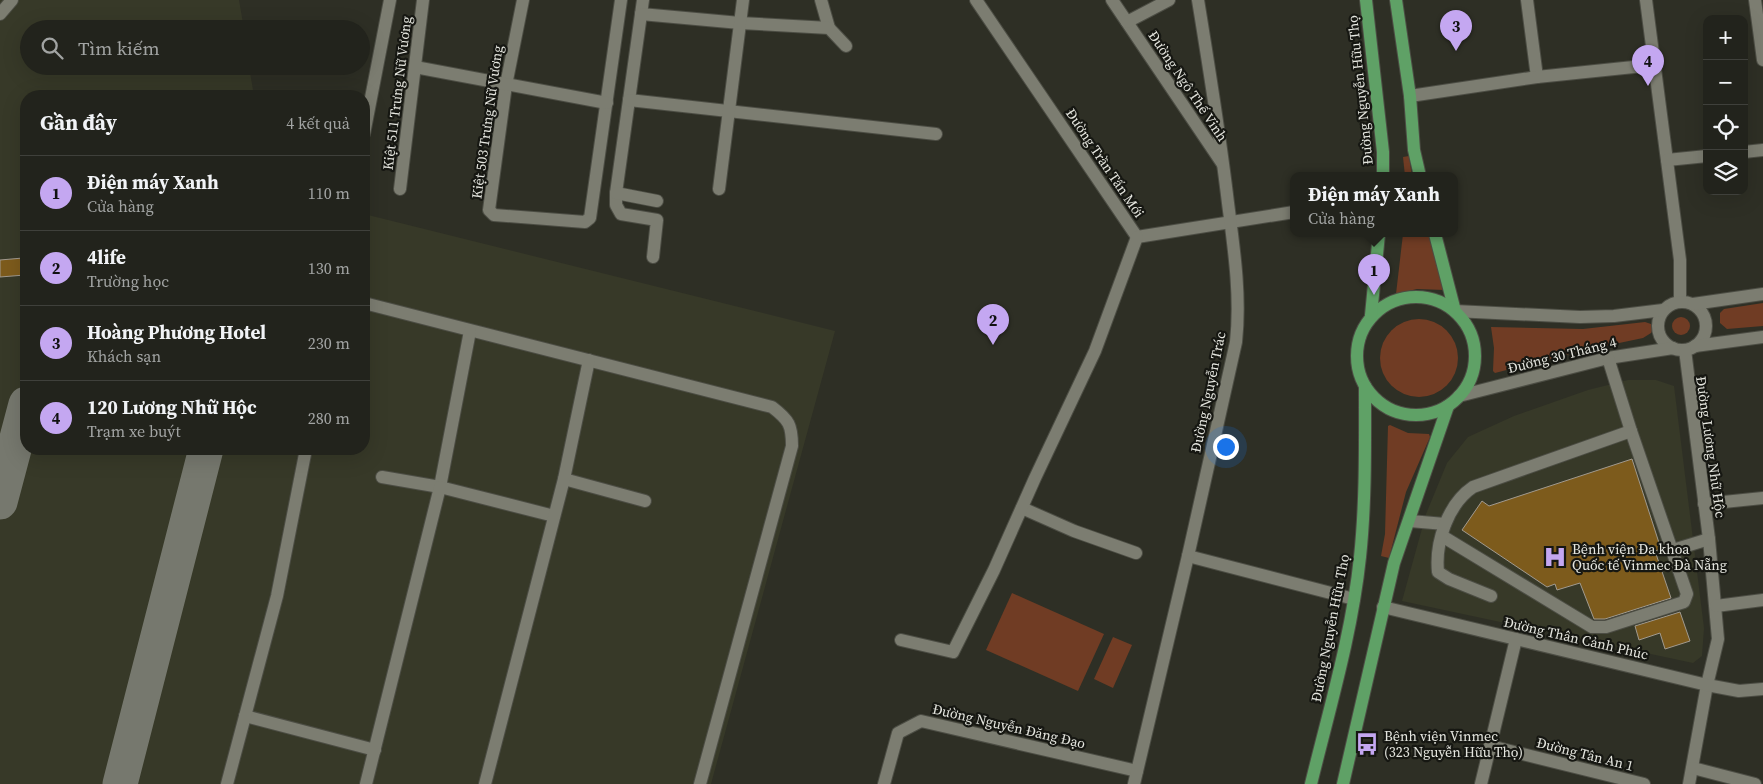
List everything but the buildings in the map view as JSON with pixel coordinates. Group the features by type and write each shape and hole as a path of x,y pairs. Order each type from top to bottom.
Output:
{"main road":[{"name":"Đường Nguyễn Hữu Thọ","path":"1366,0 1383,152 1383,172"},
{"path":"1396,0 1410,96 1414,150 1419,172"},
{"path":"1371,315 1388,303 1406,297 1424,297 1442,302 1455,310 1470,330 1475,350 1474,370 1466,388 1448,406 1434,412 1414,415 1395,411 1378,402 1365,386 1358,369 1356,349 1362,331 1371,315 1379,237"},
{"path":"1436,237 1455,310"},
{"name":"Đường Nguyễn Hữu Thọ","path":"1311,784 1354,599 1360,556 1365,482 1365,386"},
{"path":"1343,784 1394,563 1448,406"}],"street":[{"path":"0,14 12,0"},
{"path":"370,103 390,0"},
{"name":"Kiệt 511 Trưng Nữ Vương","path":"400,189 423,0"},
{"name":"Kiệt 503 Trưng Nữ Vương","path":"523,0 506,86 489,210 491,214 585,222 590,218 607,103"},
{"path":"415,67 506,86 607,103 621,0"},
{"path":"643,0 616,193 616,205 621,214 658,220 653,257"},
{"path":"719,188 743,0"},
{"path":"821,0 828,28 846,46"},
{"name":"Đường Trần Tấn Mới","path":"976,0 1137,237 1290,213"},
{"name":"Đường Ngô Thế Vinh","path":"1112,0 1224,167"},
{"name":"Đường Ngô Thế Vinh","path":"1127,22 1168,0"},
{"name":"Đường Nguyễn Trác","path":"1134,784 1236,342 1238,320 1238,288 1231,221 1198,0"},
{"path":"1527,0 1537,77"},
{"path":"1646,0 1653,65 1686,302 1704,314 1706,320 1705,335 1684,348 1666,344 1658,332 1659,316 1663,310 1686,302 1763,294"},
{"path":"1755,0 1763,60"},
{"path":"641,14 740,23 828,28"},
{"path":"1410,96 1537,77 1653,65"},
{"path":"629,100 936,134"},
{"path":"1748,152 1763,150"},
{"path":"1667,160 1703,156"},
{"path":"616,193 657,201"},
{"path":"901,640 953,652 1095,351 1137,237"},
{"path":"370,304 470,331 772,407 783,416 792,429 792,446 783,483 700,784"},
{"name":"Đường 30 Tháng 4","path":"1455,310 1580,317 1614,316 1663,310"},
{"path":"366,784 440,487 470,331"},
{"name":"Đường 30 Tháng 4","path":"1459,396 1608,358 1763,337"},
{"name":"Đường Lương Nhữ Hộc","path":"1684,348 1709,539 1718,639 1707,685 1689,784"},
{"path":"1410,521 1444,530 1596,628 1606,627 1684,602 1687,594 1631,432 1608,358"},
{"path":"485,784 564,479 589,360"},
{"path":"1491,596 1438,572 1437,563 1444,530 1456,503 1463,493 1473,486 1631,432"},
{"path":"227,784 277,596 305,455"},
{"path":"382,477 440,487 554,516"},
{"path":"564,479 645,500"},
{"path":"1704,504 1763,498"},
{"path":"1022,508 1074,531 1136,553"},
{"path":"1673,550 1709,539"},
{"path":"1188,556 1354,599"},
{"path":"1716,606 1763,600"},
{"name":"Đường Thân Cảnh Phúc","path":"1383,607 1707,685 1739,691 1763,689"},
{"path":"1481,784 1516,639"},
{"path":"245,716 375,750"},
{"name":"Đường Nguyễn Đăng Đạo","path":"884,784 898,733 921,721 1137,771"},
{"name":"Đường Tân An 1","path":"1490,746 1644,784"},
{"path":"1693,768 1755,784"}],"shaded area":[{"path":"0,0 239,0 242,20 20,20 20,75 250,75 253,90 20,90 20,455 370,455 370,215 835,331 711,784 0,784"},
{"path":"1409,156 1411,172 1405,172 1403,157"},
{"path":"1403,237 1429,237 1445,290 1417,289 1396,294"},
{"path":"1763,303 1763,326 1727,329 1720,323 1720,313 1724,309"},
{"path":"1681,317 1687,320 1690,326 1687,332 1681,335 1675,332 1672,326 1675,320"},
{"path":"1419,319 1434,322 1447,330 1455,343 1458,358 1455,373 1447,386 1434,394 1419,397 1404,394 1391,386 1383,373 1380,358 1383,343 1391,330 1404,322"},
{"path":"1645,322 1651,324 1653,328 1651,333 1643,338 1581,351 1495,373 1493,371 1494,348 1491,327 1583,329"},
{"name":"Bệnh viện Đa khoa Quốc tế Vinmec Đà Nẵng","path":"1628,380 1656,380 1674,386 1704,628 1702,656 1693,663 1402,601 1426,514 1447,463 1468,437 1514,416 1588,390"},
{"path":"1390,425 1408,433 1429,434 1430,437 1406,492 1389,558 1381,556 1385,534 1388,426"},
{"path":"1012,593 1104,634 1078,691 986,650"},
{"path":"1113,637 1132,645 1113,688 1094,679"}],"taxiway":[{"path":"0,502 20,427"},
{"path":"120,784 204,455"}],"place":[{"name":"Hoàng Phương Hotel","path":"1456,51"},
{"name":"120 Lương Nhữ Hộc","path":"1648,86"},
{"name":"Điện máy Xanh","path":"1374,295"},
{"name":"4life","path":"993,345"},
{"name":"Bệnh viện Đa khoa Quốc tế Vinmec Đà Nẵng","path":"1555,557"},
{"name":"Bệnh viện Vinmec (323 Nguyễn Hữu Thọ)","path":"1367,744"}]}
